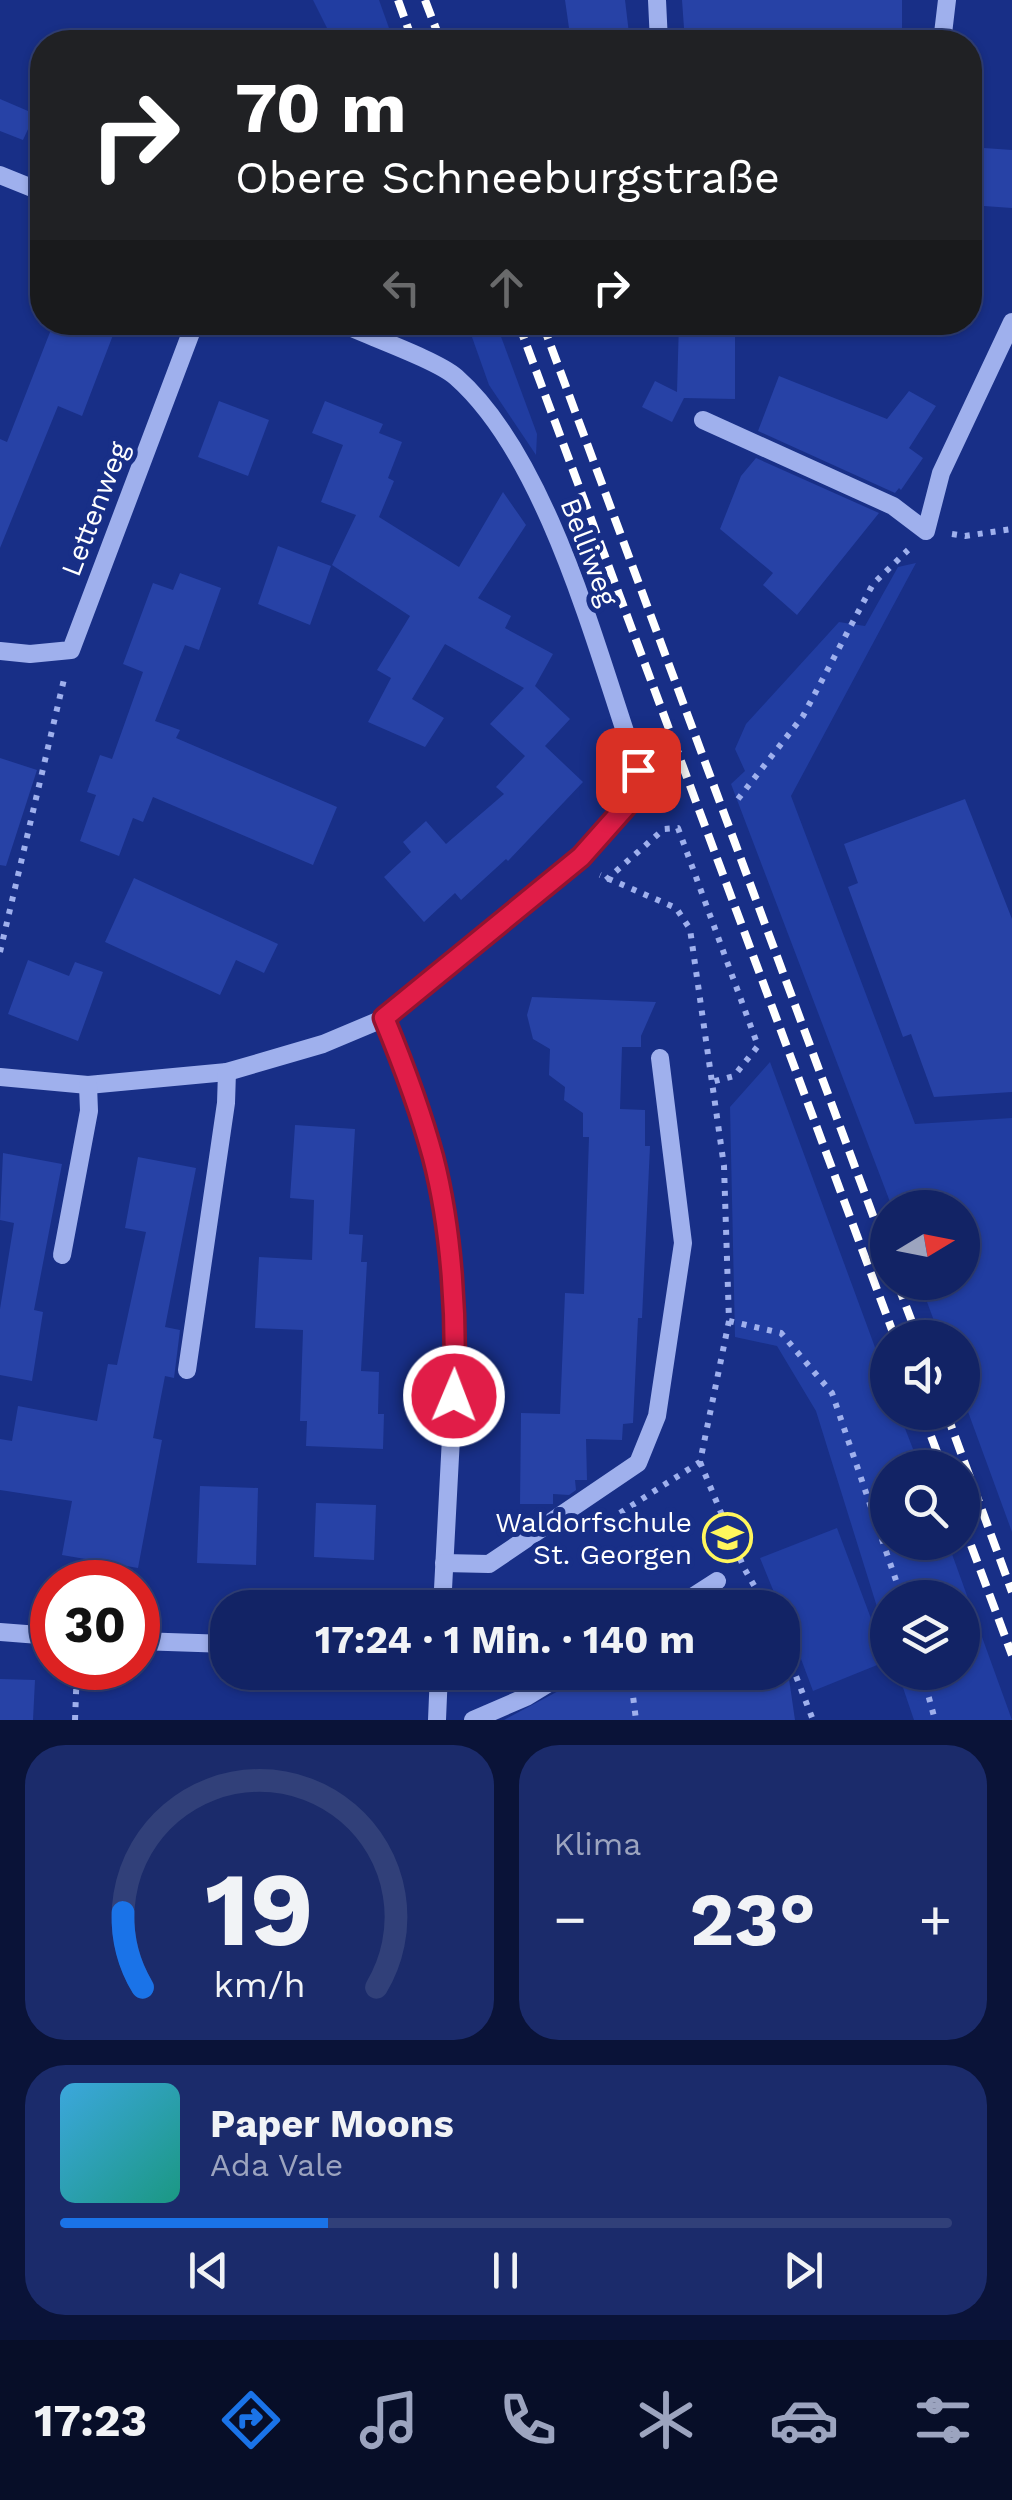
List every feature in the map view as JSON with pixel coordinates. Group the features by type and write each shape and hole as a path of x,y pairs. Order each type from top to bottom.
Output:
{"street":[{"path":"657,0 658,30"},
{"path":"944,30 948,0"},
{"path":"0,175 30,187"},
{"path":"703,420 892,506 926,531 941,472 1012,322"},
{"name":"Lettenweg","path":"71,650 190,335"},
{"name":"Belliweg","path":"367,335 453,373 508,439 543,505 638,770 628,804 581,857 384,1018"},
{"path":"0,651 30,654 71,650"},
{"path":"0,1077 88,1085 227,1072 324,1044 384,1018 412,1086 434,1159 446,1226 455,1362 443,1590"},
{"path":"444,1563 489,1564 638,1462 657,1416 682,1243 660,1058"},
{"path":"187,1370 227,1072"},
{"path":"62,1254 89,1111 88,1085"},
{"path":"702,1590 718,1580"},
{"path":"0,1632 30,1634"},
{"path":"160,1642 210,1643"},
{"path":"437,1720 438,1690"},
{"path":"474,1720 537,1690"}],"path":[{"path":"738,799 803,716 873,584 926,531 965,536 1012,529"},
{"path":"0,952 71,650"},
{"path":"606,880 664,829 678,828 758,1046 734,1076 710,1082"},
{"path":"729,1320 781,1332 832,1393 896,1580"},
{"path":"700,1462 757,1590"},
{"path":"800,1686 813,1720"},
{"path":"75,1720 76,1690"},
{"path":"632,1690 636,1720"},
{"path":"926,1690 934,1720"}],"shaded area":[{"path":"313,0 379,0 390,30 328,30"},
{"path":"471,335 500,335 537,434 536,455 489,385"},
{"path":"916,563 791,796 915,1124 1012,1118 1012,1532 975,1430 980,1430 980,1320 934,1320 926,1300 980,1300 980,1190 886,1190 731,784 745,771 735,749 746,724 839,622 865,626 898,567"},
{"path":"770,1062 870,1334 870,1430 906,1430 913,1450 870,1450 870,1560 954,1560 961,1580 870,1580 870,1584 816,1411 777,1346 735,1337 730,1107"},
{"path":"837,1528 870,1616 870,1668 813,1691 800,1656 800,1590 773,1590 760,1558"},
{"path":"980,1632 1012,1720 914,1720 904,1690 980,1690"}],"building":[{"path":"565,0 625,0 629,30 569,30"},
{"path":"682,0 902,0 902,30 684,30"},
{"path":"0,99 30,112 30,125 23,140 0,131"},
{"path":"982,148 1012,150 1012,208 982,206"},
{"path":"49,335 113,335 82,416 58,406 0,548 0,439 7,442"},
{"path":"679,335 735,335 735,399 684,398 672,422 642,407 655,381 677,392"},
{"path":"779,376 887,419 909,391 936,406 909,448 923,458 901,490 895,493 758,431"},
{"path":"219,401 269,420 248,476 198,457"},
{"path":"325,401 383,424 379,433 402,442 388,478 394,481 379,517 459,567 503,492 526,525 478,598 511,616 505,628 553,654 535,686 570,719 545,746 583,782 508,861 461,900 455,893 424,922 384,877 411,852 403,842 426,821 446,844 504,794 496,787 525,756 490,724 524,688 445,644 412,699 444,718 425,747 368,722 391,678 377,670 410,616 332,565 356,515 321,502 343,445 312,433"},
{"path":"756,458 879,513 797,615 763,585 773,573 720,529 741,476"},
{"path":"278,546 331,566 310,625 258,604"},
{"path":"180,573 221,588 199,650 185,645 155,721 180,730 176,738 337,807 313,865 153,797 143,822 133,818 119,856 80,841 96,795 87,792 100,755 112,759 143,672 123,664 153,583 173,590"},
{"path":"0,758 37,770 6,866 0,865"},
{"path":"965,799 1012,919 1012,1092 934,1097 911,1034 903,1037 848,887 858,883 844,844"},
{"path":"134,878 278,944 264,973 236,960 220,995 105,942"},
{"path":"28,960 69,976 75,962 103,972 78,1041 8,1014"},
{"path":"532,997 656,1002 641,1036 641,1047 622,1047 620,1109 645,1110 645,1146 650,1146 633,1423 623,1424 622,1440 586,1439 587,1480 575,1480 576,1490 569,1495 553,1494 553,1504 520,1504 521,1413 560,1414 565,1293 584,1294 589,1137 583,1137 583,1113 564,1100 565,1087 549,1075 550,1049 533,1039 527,1015"},
{"path":"295,1125 355,1129 349,1234 363,1235 361,1262 367,1262 361,1371 379,1372 378,1414 384,1414 383,1449 306,1446 307,1421 300,1421 303,1330 255,1328 259,1257 312,1260 314,1200 290,1198"},
{"path":"3,1153 62,1164 34,1310 43,1312 32,1381 0,1375 0,1309 14,1223 0,1220"},
{"path":"138,1157 196,1168 165,1327 180,1330 174,1378 165,1376 153,1438 162,1440 140,1560 91,1560 62,1555 72,1501 0,1490 0,1439 12,1441 18,1406 97,1421 108,1364 117,1365 146,1232 125,1228"},
{"path":"200,1486 258,1488 256,1565 197,1563"},
{"path":"316,1503 376,1505 374,1560 314,1557"},
{"path":"0,1679 30,1680 30,1690 34,1690 33,1720 0,1720"},
{"path":"560,1690 791,1690 795,1720 504,1720"}],"railway":[{"path":"398,0 409,30"},
{"path":"425,0 436,30"},
{"path":"523,335 888,1320"},
{"path":"547,335 870,1207"},
{"path":"904,1300 911,1320"},
{"path":"929,1430 936,1450"},
{"path":"953,1430 1012,1592"},
{"path":"977,1560 1012,1655"}],"place":[{"name":"Waldorfschule St. Georgen","path":"727,1538"}],"route":[{"path":"454,1396 446,1226 434,1159 412,1086 384,1018 581,857 628,804 638,770"}]}
